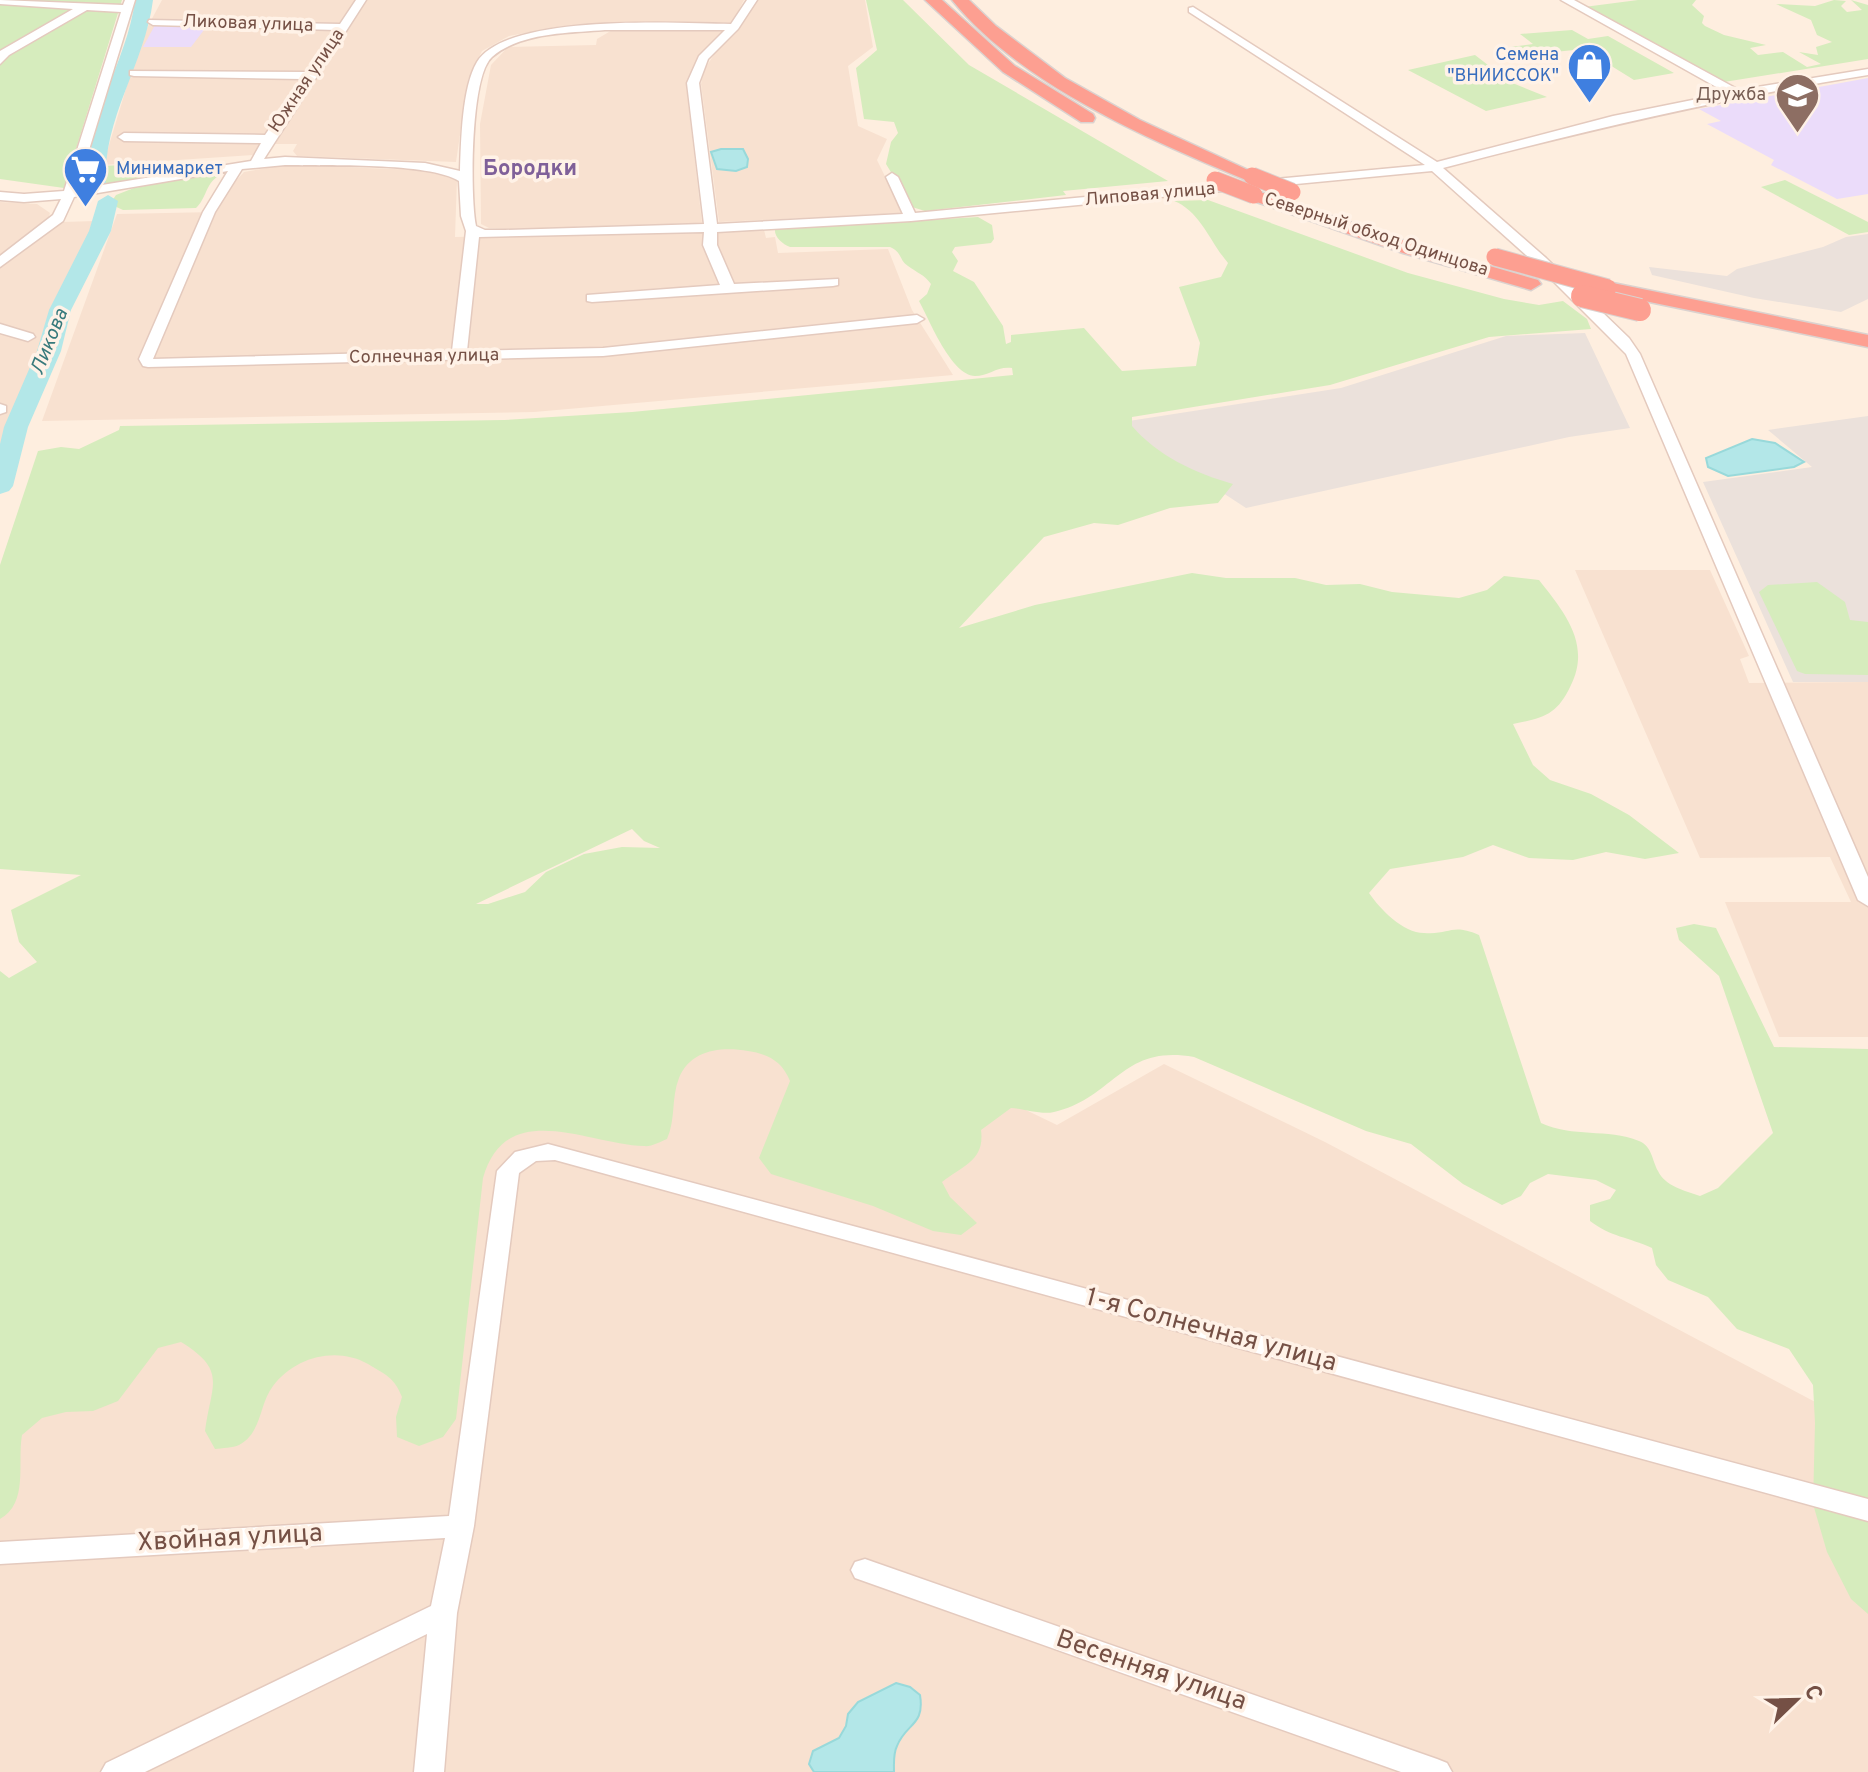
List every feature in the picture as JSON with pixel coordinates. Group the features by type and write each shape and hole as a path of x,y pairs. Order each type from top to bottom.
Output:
{"highway":[{"path":"933,0 1009,69 1102,127"},
{"name":"Северный обход Одинцова","path":"960,0 1025,57 1142,128 1253,186 1410,249 1531,284 1640,310 1868,355"},
{"name":"Северный обход Одинцова","path":"1193,171 1215,180 1292,192 1495,257 1608,288 1868,341"}],"street":[{"name":"Южная улица","path":"249,164 269,139 361,0"},
{"path":"728,287 710,245 711,228 693,83 703,58 734,27 752,0"},
{"path":"1566,0 1737,94"},
{"path":"0,1 128,5 70,194 58,218 0,263"},
{"path":"0,61 4,53 86,6"},
{"path":"1193,10 1436,167 1611,325 1633,354 1868,900"},
{"name":"Ликовая улица","path":"153,22 343,27"},
{"path":"459,356 473,231 469,223 467,181 476,79 486,56 496,49 531,37 577,27 734,27"},
{"name":"Липовая улица","path":"473,231 505,234 711,228 911,217 1436,167 1535,138 1737,94 1868,72"},
{"path":"134,73 311,76"},
{"path":"124,137 269,139"},
{"path":"0,196 24,198 70,194 249,164 316,161 392,164 453,172 467,181"},
{"name":"Солнечная улица","path":"249,164 209,212 146,362 603,352 917,319"},
{"path":"892,177 911,217"},
{"path":"592,298 833,282"},
{"path":"0,328 28,337"},
{"name":"1-я Солнечная улица","path":"461,1526 508,1171 528,1154 555,1152 1868,1510"},
{"path":"429,1772 443,1613 461,1526"},
{"name":"Хвойная улица","path":"0,1553 461,1526"},
{"name":"Весенняя улица","path":"865,1570 1437,1772"},
{"path":"116,1772 443,1613"}],"shaded area":[{"path":"162,0 358,0 253,155 103,165 131,72 147,28"},
{"path":"367,0 744,0 731,25 562,26 509,36 482,51 468,80 456,162 297,156 293,151 297,144 275,144"},
{"path":"757,0 865,0 873,47 848,66 858,126 887,139 877,160 903,213 719,222 701,84 704,70 715,53 736,33"},
{"path":"155,25 207,26 191,47 143,47"},
{"path":"614,29 725,29 694,66 686,85 702,223 508,229 489,228 481,224 480,124 491,65 508,47 596,45 597,39"},
{"name":"Дружба","path":"1868,78 1868,194 1837,199 1771,165 1774,160 1707,124 1721,121 1699,109"},
{"path":"284,165 420,170 457,179 455,237 764,230 766,238 775,237 778,253 888,249 912,310 953,375 534,412 42,421 117,214 215,212 221,197 244,172"},
{"path":"0,202 37,204 50,213 48,220 0,257"},
{"path":"96,221 0,447 0,268 62,222"},
{"path":"1868,234 1868,299 1841,312 1754,298 1652,275 1649,267 1727,276 1737,269 1823,247 1846,237"},
{"path":"1585,333 1630,428 1569,437 1246,508 1116,423 1341,388 1506,336"},
{"path":"1868,416 1868,682 1793,682 1703,482 1812,467 1768,430"},
{"path":"1575,570 1710,570 1749,656 1740,659 1749,683 1868,682 1868,1037 1779,1037 1725,902 1851,902 1830,857 1700,858"},
{"path":"695,951 1057,1125 1164,1064 1325,1142 1868,1430 1868,1772 0,1772 0,1009"}],"green space":[{"path":"0,0 122,0 64,188 0,179"},
{"path":"866,0 903,0 969,65 1168,181 1063,191 1066,195 925,211 912,207 886,164 891,142 898,133 894,122 864,119 856,68 877,50"},
{"path":"1638,0 1696,0 1692,5 1704,16 1702,23 1705,26 1724,35 1766,45 1750,48 1758,55 1783,52 1807,67 1821,64 1799,52 1818,55 1816,47 1832,42 1817,35 1811,20 1776,4 1815,6 1834,0 1846,1 1841,6 1847,12 1862,10 1851,0 1868,5 1868,59 1724,82 1584,7"},
{"path":"1572,30 1588,39 1608,36 1674,73 1634,80 1584,49 1515,56 1502,48 1533,44 1520,34"},
{"path":"1475,55 1510,82 1547,97 1486,111 1408,70"},
{"path":"102,145 101,166 194,162 155,177 120,183 75,185 89,153"},
{"path":"210,174 217,177 196,208 123,210 110,204 116,195 134,188"},
{"path":"1785,180 1868,222 1868,232 1849,235 1761,187"},
{"path":"1208,200 1408,273 1504,299 1539,305 1563,301 1587,319 1591,329 1489,337 1330,385 1132,417 1132,426 1165,455 1205,475 1233,484 1218,503 1170,508 1118,525 1094,523 1044,537 959,628 1035,605 1192,573 1226,578 1295,578 1326,585 1360,584 1392,592 1459,598 1487,590 1504,576 1539,580 1566,617 1577,642 1578,656 1571,685 1555,709 1533,720 1513,724 1533,765 1550,780 1591,794 1629,815 1679,853 1645,859 1606,852 1573,860 1529,858 1493,845 1463,857 1390,869 1369,893 1386,913 1408,929 1433,933 1462,930 1479,935 1541,1123 1553,1128 1639,1141 1649,1150 1665,1181 1700,1196 1718,1188 1773,1133 1719,976 1679,940 1676,928 1694,924 1716,928 1774,1047 1868,1049 1868,1614 1851,1599 1827,1552 1813,1504 1813,1385 1789,1349 1737,1329 1708,1297 1668,1280 1656,1265 1652,1248 1613,1234 1590,1221 1590,1205 1610,1199 1616,1190 1596,1180 1548,1174 1530,1183 1521,1196 1502,1205 1463,1184 1411,1144 1366,1131 1194,1057 1170,1055 1150,1058 1134,1065 1075,1105 1049,1113 1011,1108 981,1130 980,1149 976,1156 942,1182 950,1197 977,1223 961,1235 933,1231 873,1206 771,1174 759,1158 790,1081 787,1074 774,1060 762,1054 727,1049 708,1052 691,1061 679,1078 667,1139 644,1146 551,1131 529,1132 510,1139 494,1153 483,1178 456,1419 443,1437 419,1446 397,1437 396,1417 402,1397 392,1381 368,1364 330,1355 304,1362 282,1376 268,1393 256,1426 246,1440 237,1446 215,1449 205,1431 213,1380 211,1371 196,1352 181,1342 158,1348 118,1401 93,1411 66,1412 42,1418 22,1435 18,1493 9,1512 0,1519 0,971 9,978 37,962 19,942 11,910 81,875 0,869 0,565 38,451 61,447 79,449 119,430 120,426 504,420 632,412 1013,375 1012,368 975,376 958,367 942,346 919,301 927,294 931,284 905,264 894,249 790,247 779,240 775,229 978,217 992,225 994,239 991,243 955,247 952,252 958,261 953,271 974,282 1003,326 1006,344 1011,342 1011,335 1084,328 1122,371 1196,366 1200,343 1179,287 1221,277 1228,263 1198,219 1174,201","holes":["632,829 644,841 660,848 622,847 584,854 546,872 525,892 488,904 476,904"]},
{"path":"1817,582 1845,602 1850,620 1868,622 1868,675 1805,674 1797,671 1759,592 1768,585"}],"water":[{"path":"743,149 748,159 747,167 736,171 717,169 711,152"},
{"path":"1752,439 1775,443 1804,462 1794,467 1728,476 1708,467 1706,458"},
{"path":"896,1683 910,1687 920,1695 921,1705 917,1719 896,1749 894,1772 814,1772 809,1764 813,1751 839,1738 848,1714 858,1702"}],"waterway":[{"name":"Ликова","path":"96,184 95,163 99,141 135,44 144,0"},
{"name":"Ликова","path":"0,486 16,427 49,351 60,310 100,231 108,201"}],"place":[{"name":"Семена \"ВНИИССОК\"","path":"1590,104"},
{"name":"Дружба","path":"1797,134"},
{"name":"Минимаркет","path":"85,208"}],"district":[{"name":"Бородки","path":"530,169"}]}
